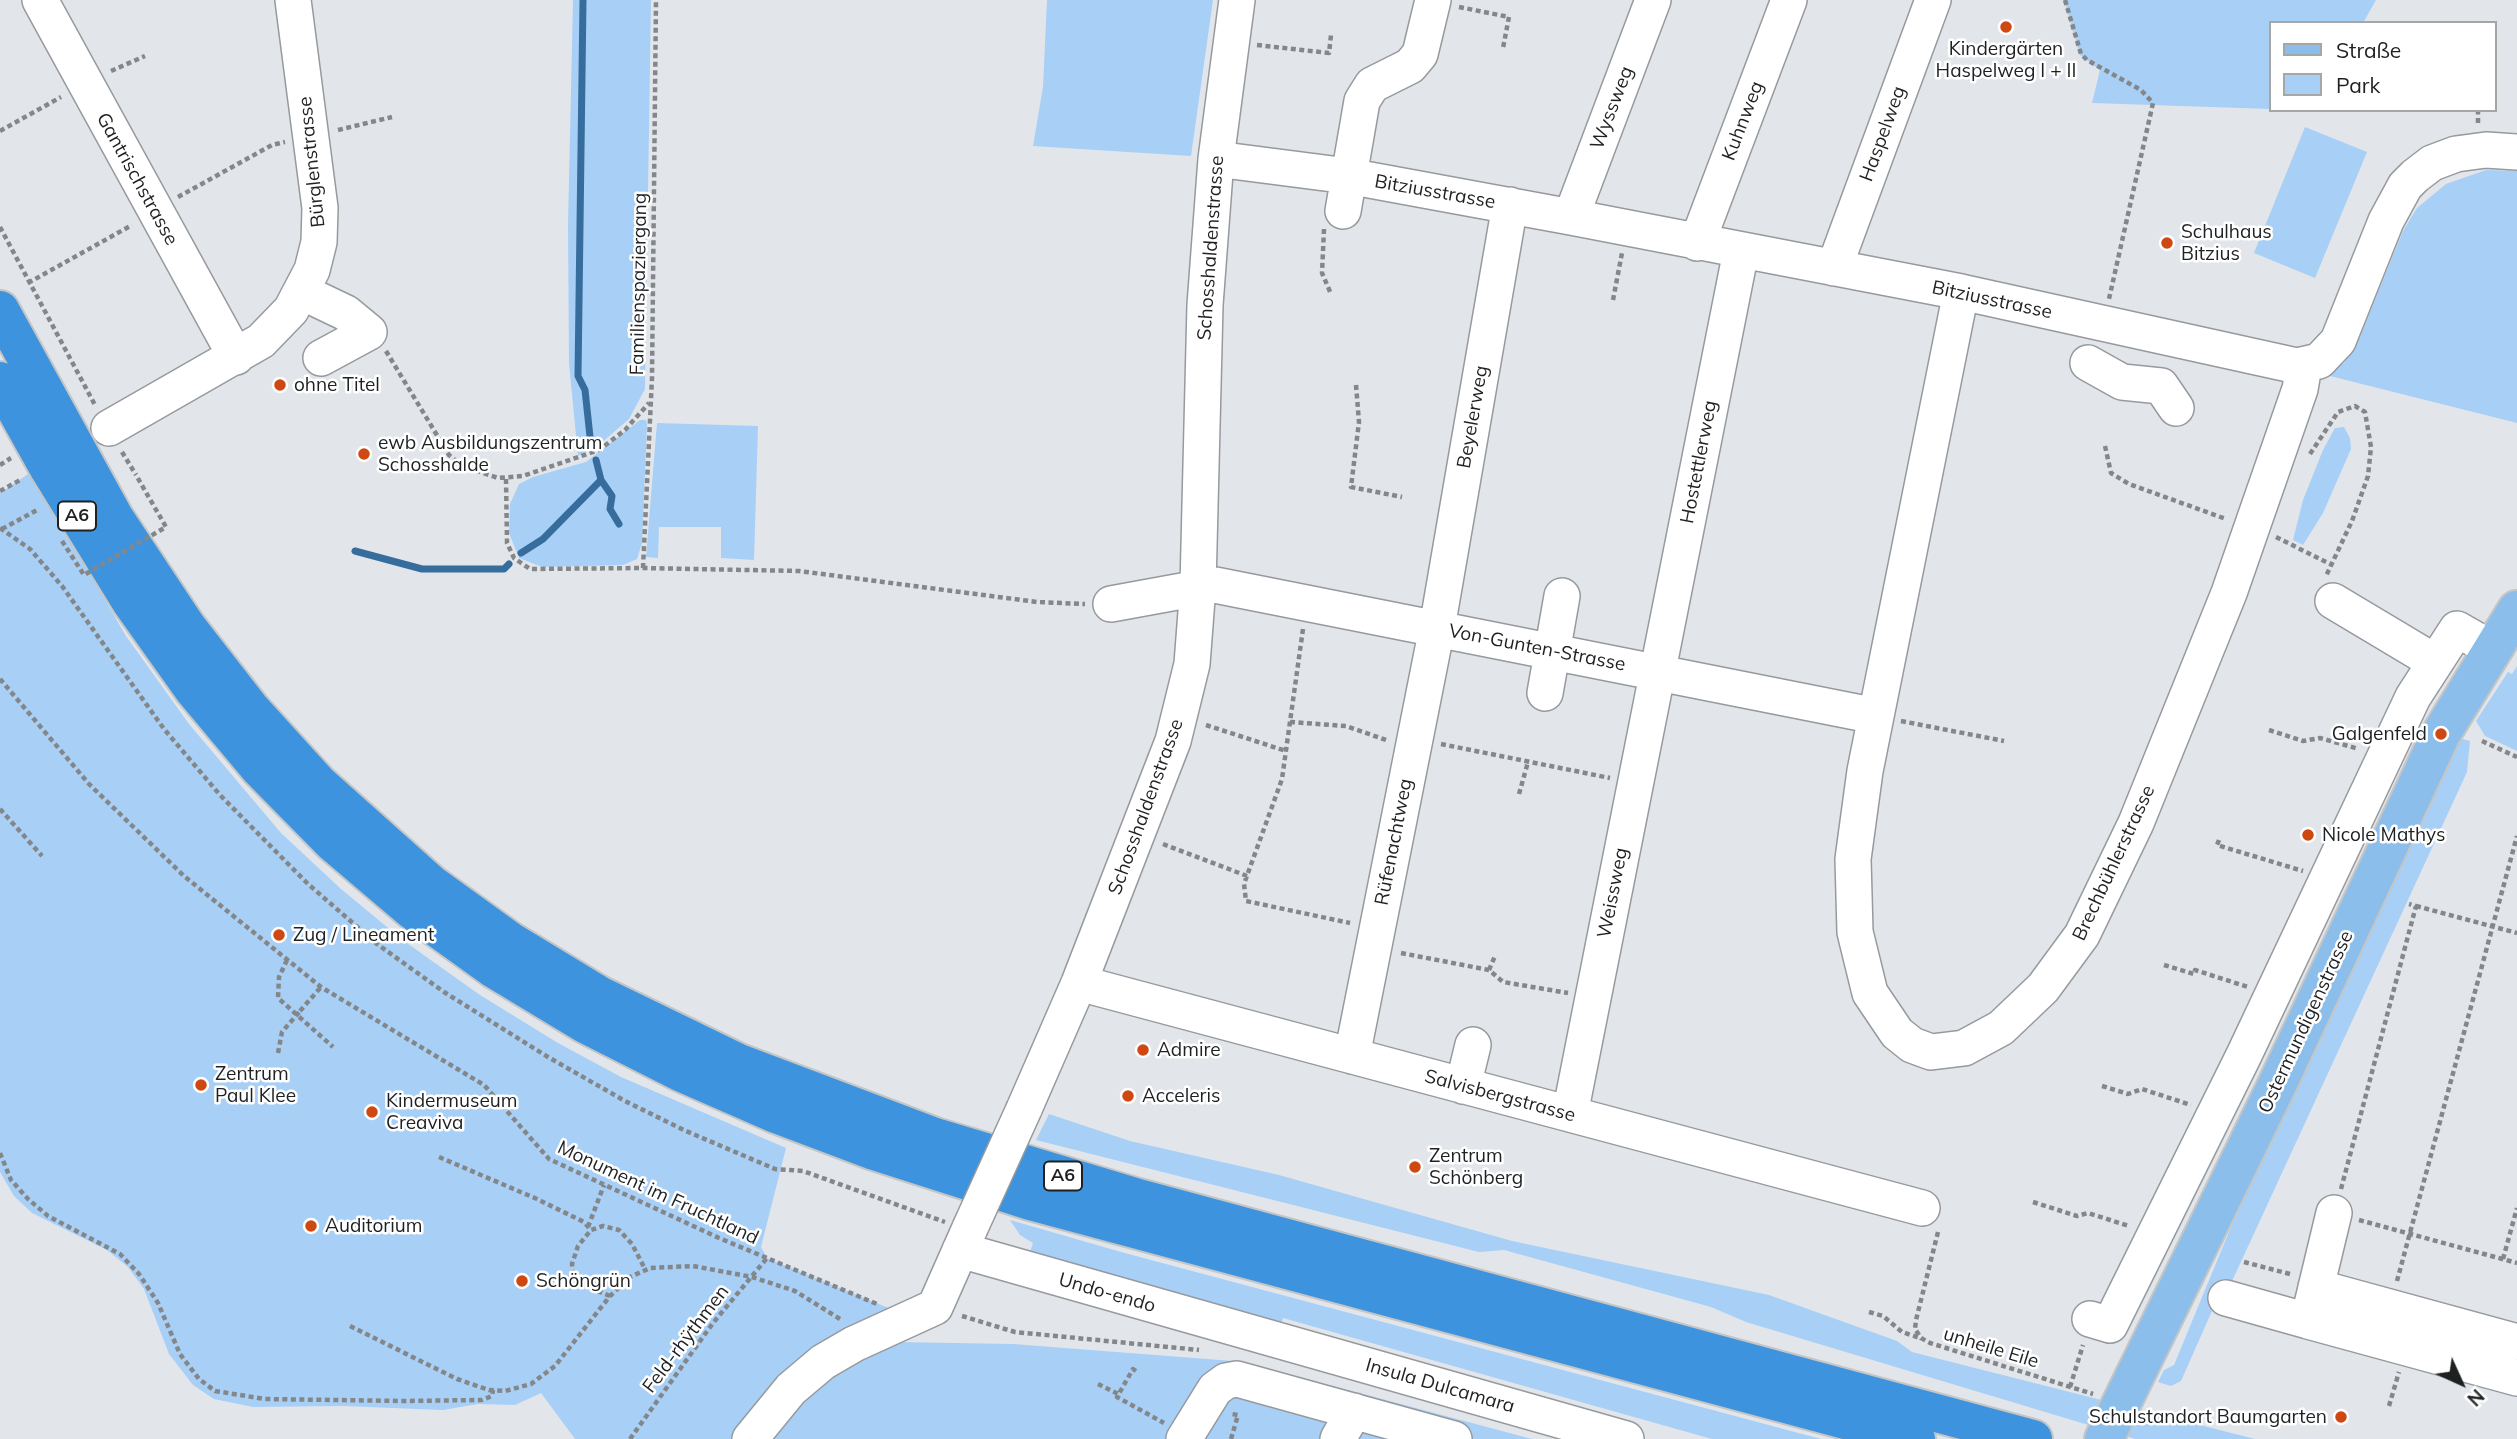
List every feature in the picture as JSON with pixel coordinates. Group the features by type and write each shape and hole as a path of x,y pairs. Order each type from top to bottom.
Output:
{"highway":[{"path":"14,283 43,387"},
{"name":"A6","path":"0,310 74,450 157,584 218,668 293,757 354,819 430,884 510,941 634,1013 739,1063 835,1102 1014,1161 1135,1197 2033,1439"},
{"name":"A6","path":"0,381 48,467 131,602 192,689 260,769 332,842 412,910 494,969 585,1024 680,1072 776,1114 874,1151 1004,1193 1176,1242 1916,1439"}],"main road":[{"name":"Ostermundigenstrasse","path":"2104,1439 2110,1399 2277,1085 2441,734 2517,610"}],"street":[{"name":"Gantrischstrasse","path":"40,0 74,89 254,357"},
{"name":"Bürglenstrasse","path":"109,428 254,357 302,292 312,270 320,227 293,0"},
{"name":"Schosshaldenstrasse","path":"935,1307 1079,983 1173,741 1192,664 1198,586 1205,305 1216,159 1237,0"},
{"name":"Wyssweg","path":"1571,217 1653,0"},
{"name":"Kuhnweg","path":"1697,243 1789,0"},
{"name":"Haspelweg","path":"1834,268 1933,0"},
{"name":"Bitziusstrasse","path":"1348,176 1362,101 1372,85 1410,66 1420,54 1433,1"},
{"path":"2304,366 2323,358 2339,341 2386,221 2405,186 2432,163 2456,154 2486,150 2517,152"},
{"name":"Bitziusstrasse","path":"1216,159 1348,176 2099,316 2281,365 2304,366"},
{"path":"1334,214 1348,176"},
{"name":"Beyelerweg","path":"1437,628 1510,205"},
{"name":"Hostettlerweg","path":"1657,673 1741,251"},
{"path":"302,292 346,313 369,331 321,358"},
{"name":"Brechbühlerstrasse","path":"1961,292 1884,718 1860,799 1853,859 1854,913 1861,966 1877,1005 1897,1033 1925,1051 1951,1052 1990,1036 2025,1008 2073,949 2091,918 2136,823 2229,593 2300,389 2304,366"},
{"path":"2099,316 2088,367 2122,382 2160,393"},
{"name":"Von-Gunten-Strasse","path":"1111,604 1215,585 1884,718"},
{"path":"1545,693 1562,596"},
{"path":"2333,601 2435,662"},
{"name":"Rüfenachtweg","path":"1352,1056 1437,628"},
{"path":"2090,1319 2110,1325 2272,995 2413,697 2457,629 2492,649"},
{"name":"Weissweg","path":"1570,1114 1657,673"},
{"name":"Salvisbergstrasse","path":"1079,983 1570,1114 1931,1215"},
{"path":"1463,1086 1473,1045"},
{"path":"2308,1321 2334,1213"},
{"name":"Undo-endo","path":"965,1239 1254,1334"},
{"path":"2317,1284 2517,1342"},
{"path":"2226,1298 2517,1378"},
{"path":"750,1439 791,1389 823,1362 854,1344 935,1307"},
{"name":"Insula Dulcamara","path":"1254,1334 1626,1439"},
{"path":"1185,1437 1212,1392 1231,1380 1244,1380 1346,1425 1454,1439"}],"path":[{"name":"Familienspaziergang","path":"643,568 650,402 656,0"},
{"path":"2065,0 2081,54 2093,65 2149,96 2152,103 2150,120 2099,316"},
{"path":"1433,1 1509,17 1503,48"},
{"path":"1249,44 1329,53 1331,35"},
{"path":"0,131 74,89 145,56"},
{"path":"1926,67 1967,69"},
{"path":"2478,112 2478,121"},
{"path":"311,137 392,117"},
{"path":"1331,294 1322,273 1334,214"},
{"path":"0,227 14,283 109,428"},
{"path":"1613,300 1624,243"},
{"path":"14,283 51,270"},
{"path":"369,331 392,359 449,455 476,472 506,479 566,463 599,450 625,430 650,402"},
{"path":"1356,385 1359,422 1351,486 1402,498"},
{"path":"2306,461 2335,415 2352,406 2365,412 2371,447 2368,476 2332,565 2318,592 2333,601"},
{"path":"2105,446 2111,473 2129,484 2227,519"},
{"path":"62,541 84,575 166,527 136,475"},
{"path":"506,479 507,543 514,558 526,568 799,571 1037,602 1111,604"},
{"path":"2,529 43,507"},
{"path":"2273,536 2300,546 2332,565"},
{"path":"1304,621 1282,779 1244,884 1246,901 1489,970 1503,982 1593,998"},
{"name":"Monument im Fruchtland","path":"0,679 52,744 117,813 193,884 321,987 484,1085 500,1100 542,1154 604,1185 767,1258 881,1305"},
{"path":"1884,718 2004,741"},
{"path":"1196,721 1286,751"},
{"path":"1290,722 1346,726 1414,744 1635,783"},
{"path":"2269,730 2303,741 2320,738 2385,756"},
{"path":"2482,741 2517,757"},
{"path":"1519,793 1528,762"},
{"path":"0,809 42,856"},
{"path":"2390,1307 2517,836"},
{"path":"1152,840 1247,876"},
{"path":"2219,840 2217,845 2327,879"},
{"path":"2276,863 2278,854"},
{"path":"2409,904 2517,933"},
{"path":"2416,906 2334,1213 2517,1263"},
{"path":"1489,970 1495,956"},
{"path":"287,960 277,984 279,1001 333,1047"},
{"path":"2164,965 2194,974 2195,970 2272,995"},
{"path":"278,1053 282,1032 321,987"},
{"path":"2102,1086 2128,1094 2142,1089 2183,1102"},
{"path":"0,1153 11,1180 28,1199 48,1216 120,1254 139,1274 158,1303 180,1354 200,1379 215,1391 245,1398 402,1401 482,1400 492,1396 493,1390"},
{"path":"439,1157 537,1199 589,1228 603,1226 618,1230 632,1244 645,1270"},
{"path":"604,1185 589,1228 578,1246 572,1264 573,1273 587,1287 610,1296"},
{"path":"2033,1202 2077,1216 2088,1213 2132,1226"},
{"path":"2503,1259 2517,1208"},
{"name":"unheile Eile","path":"1931,1215 1915,1329 1921,1338 2110,1399"},
{"name":"Feld-rhÿthmen","path":"630,1439 713,1323 767,1258"},
{"path":"2244,1262 2317,1284"},
{"path":"351,1326 457,1379 493,1390 523,1388 544,1375 569,1351 610,1296 630,1277 664,1266 693,1266 752,1276 795,1291 834,1313 846,1325"},
{"name":"Undo-endo","path":"935,1307 1015,1332 1204,1350"},
{"path":"1868,1312 1883,1317 1902,1332 1921,1338"},
{"path":"2070,1387 2090,1319"},
{"path":"2389,1406 2401,1364"},
{"path":"1118,1394 1133,1369 1136,1371"},
{"path":"1098,1384 1185,1437"}],"green space":[{"path":"573,0 651,0 645,389 629,419 600,444 578,456 569,363 568,225"},
{"path":"1047,0 1213,0 1191,156 1033,146 1043,87"},
{"path":"2064,0 2376,0 2364,21 2268,21 2268,109 2092,103 2100,70 2080,55"},
{"path":"2305,127 2367,152 2315,278 2254,253"},
{"path":"2486,170 2517,171 2517,423 2330,376 2328,374 2344,363 2357,344 2403,231 2417,208 2446,184"},
{"path":"640,420 646,420 647,425 642,543 637,559 623,565 542,567 519,558 509,533 510,504 519,484 533,477 586,462"},
{"path":"657,423 758,426 754,560 721,558 721,527 659,527 658,558 646,557"},
{"path":"2344,427 2350,438 2351,449 2323,513 2303,545 2293,540 2303,500 2335,428"},
{"path":"31,472 126,636 189,724 281,833 341,889 404,941 480,995 558,1043 621,1077 786,1148 761,1247 767,1258 891,1309 736,1439 575,1439 541,1393 515,1405 478,1404 443,1410 343,1406 253,1407 214,1399 193,1385 169,1354 144,1289 128,1267 107,1250 32,1213 14,1196 0,1172 0,493"},
{"path":"2517,666 2517,751 2485,736 2476,721 2508,672 2512,674"},
{"path":"2459,738 2470,741 2467,772 2227,1292 2219,1295 2181,1381 2171,1386 2158,1382 2164,1370 2174,1365 2231,1227"},
{"path":"1049,1114 1130,1141 1279,1175 1512,1241 1769,1295 1897,1341 1912,1352 2255,1439 2135,1439 1746,1322 1711,1307 1504,1250 1479,1252 1036,1140"},
{"path":"1010,1220 1821,1439 1712,1439 1283,1318 1280,1328 1030,1252 1033,1243 1020,1235"},
{"path":"895,1342 1013,1344 1233,1361 1240,1371 1255,1375 1258,1366 1532,1439 764,1439 809,1388"}],"waterway":[{"path":"583,0 578,376 585,390 591,446"},
{"path":"596,460 601,480 612,496 610,509 619,524"},
{"path":"521,553 543,539 601,480"},
{"path":"355,551 422,569 504,569 509,564"}],"place":[{"name":"Kindergärten Haspelweg I + II","path":"2006,27"},
{"name":"Schulhaus Bitzius","path":"2167,243"},
{"name":"ohne Titel","path":"280,385"},
{"name":"ewb Ausbildungszentrum Schosshalde","path":"364,454"},
{"name":"Galgenfeld","path":"2441,734"},
{"name":"Nicole Mathys","path":"2308,835"},
{"name":"Zug / Lineament","path":"279,935"},
{"name":"Admire","path":"1143,1050"},
{"name":"Zentrum Paul Klee","path":"201,1085"},
{"name":"Acceleris","path":"1128,1096"},
{"name":"Kindermuseum Creaviva","path":"372,1112"},
{"name":"Zentrum Schönberg","path":"1415,1167"},
{"name":"Auditorium","path":"311,1226"},
{"name":"Schöngrün","path":"522,1281"},
{"name":"Schulstandort Baumgarten","path":"2341,1417"}]}
